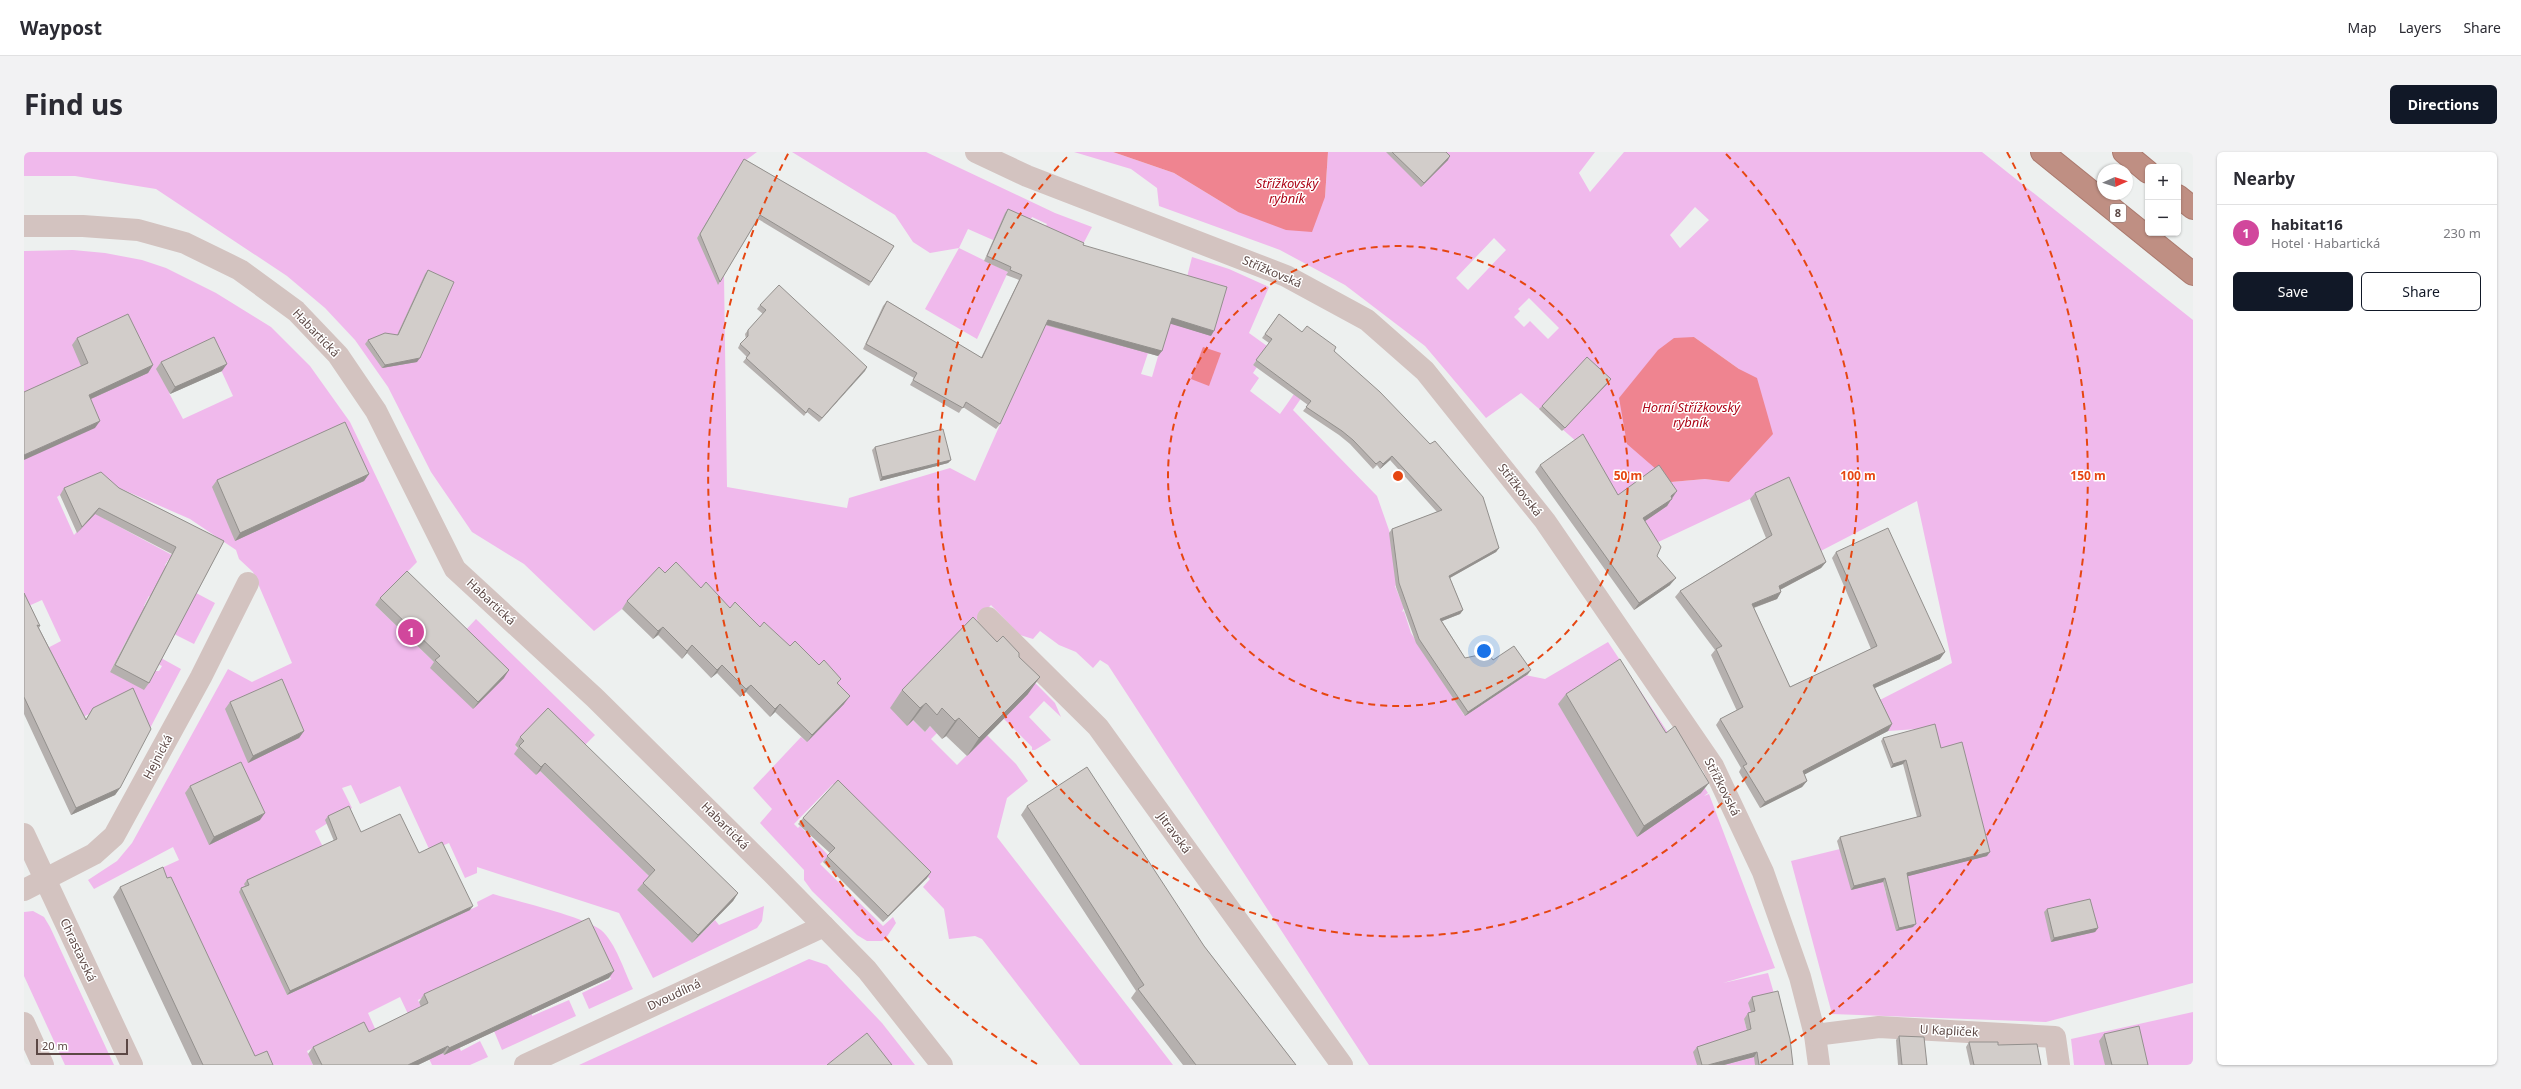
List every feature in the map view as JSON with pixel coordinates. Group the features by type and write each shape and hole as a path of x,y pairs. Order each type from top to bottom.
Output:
{"highway":[{"name":"8","path":"2042,152 2193,274"},
{"path":"2124,152 2145,170"},
{"path":"2181,198 2193,208"}],"street":[{"name":"Střížkovská","path":"976,152 1027,176 1286,276 1368,320 1426,371 1545,521 1713,766 1763,872 1800,976 1815,1035 1819,1065"},
{"name":"Habartická","path":"24,226 83,226 138,230 185,243 240,270 296,311 338,354 376,411 455,569 595,698 824,926 867,970 942,1065"},
{"name":"Hejnická","path":"24,890 45,881 94,854 114,836 201,677 248,583"},
{"name":"Jitravská","path":"988,618 1098,727 1342,1065"},
{"name":"Chrastavská","path":"24,834 132,1065"},
{"name":"Dvoudílná","path":"525,1065 824,926"},
{"path":"24,1023 43,1065"},
{"name":"U Kapliček","path":"1815,1035 1879,1027 2055,1037 2059,1065"}],"shaded area":[{"path":"24,152 757,152 742,163 697,238 724,275 727,487 847,508 849,498 950,468 975,481 1057,296 1080,334 1116,344 1150,347 1141,374 1152,377 1170,315 1186,281 1192,257 1229,269 1269,287 1249,333 1267,346 1253,365 1257,367 1253,373 1259,378 1250,391 1280,414 1294,394 1313,381 1293,410 1377,496 1390,533 1397,585 1395,586 1404,608 1402,612 1404,611 1411,633 1464,715 1525,675 1545,679 1608,642 1708,793 1704,796 1709,794 1775,968 1723,983 1768,973 1775,997 1751,1016 1744,1019 1748,1035 1732,1063 1787,1048 1755,1065 1369,1065 1108,665 1100,660 1093,668 1076,652 1059,645 1040,631 1033,639 1020,635 991,605 975,622 1055,703 1061,717 1044,701 1029,717 1051,740 1035,750 1032,750 1032,747 1003,718 913,720 925,732 930,726 937,733 931,739 957,765 987,735 1016,764 1028,781 1007,798 997,837 1173,1065 1080,1065 982,939 975,936 949,939 944,909 923,887 930,879 833,784 794,824 798,828 800,826 829,856 820,864 883,926 893,917 896,923 886,938 882,941 867,941 857,935 812,891 804,880 804,870 760,823 772,809 753,788 801,737 807,742 653,575 622,609 594,631 524,564 472,532 431,472 388,387 355,340 325,308 287,276 156,189 75,176 24,176"},
{"path":"792,152 926,152 1055,213 1092,227 1080,250 1043,231 1047,224 1032,217 1029,224 993,240 968,229 959,248 930,253 913,242 895,215"},
{"path":"1074,152 1113,152 1174,173 1238,212 1325,197 1328,152 1595,152 1579,173 1590,192 1624,152 1982,152 2193,320 2193,983 2046,1022 1832,1014 1791,861 1840,849 1883,882 1886,894 1905,877 1939,752 1932,728 1888,731 1874,703 1952,663 1917,501 1815,554 1784,483 1654,544 1577,442 1521,393 1486,418 1425,346 1345,285 1280,250 1159,206 1157,188 1131,169","holes":["1695,207 1709,220 1680,248 1670,235","1494,238 1506,250 1468,290 1456,278","1529,298 1559,328 1548,339 1530,321 1524,327 1514,317 1520,311 1518,309","1694,337 1739,369 1729,482 1705,479 1671,482"]},
{"path":"959,248 1008,272 977,339 925,309"},
{"path":"73,250 105,253 142,260 166,268 216,293 271,327 310,366 350,422 417,562 375,605 435,663 476,619 595,735 579,751 515,745 536,775 540,771 650,877 637,890 692,943 715,920 719,925 764,906 762,921 757,928 653,978 619,913 477,867 477,873 465,878 449,843 430,851 400,786 360,804 351,785 342,788 352,808 315,831 325,851 246,889 287,995 478,906 477,902 493,894 581,920 601,930 611,942 633,989 589,1009 582,993 611,979 585,923 532,1014 532,1016 569,1000 576,1016 502,1050 494,1031 494,965 418,1000 443,1054 459,1047 461,1051 480,1041 488,1057 470,1065 432,1065 400,997 368,1013 377,1033 364,1040 358,1027 307,1051 313,1065 251,1065 157,870 179,860 173,847 94,889 88,880 117,861 132,843 228,669 252,682 292,663 253,572 239,559 236,550 190,519 117,487 105,519 172,555 174,561 169,559 165,565 170,569 166,577 215,603 194,644 174,634 184,613 149,596 144,606 150,609 126,641 110,672 159,671 162,666 158,664 161,658 181,669 146,736 128,695 77,720 42,651 61,641 42,600 24,608 24,251","holes":["209,344 233,396 183,419 169,393","113,494 74,535 57,497 60,495"]},
{"path":"33,911 44,917 50,927 114,1065 65,1065 24,976 24,912"},
{"path":"809,959 827,965 882,1023 915,1065 579,1065"},
{"path":"2193,1012 2193,1065 2074,1065 2071,1039"}],"water":[{"name":"Střížkovský rybník","path":"1113,152 1328,152 1325,197 1312,232 1286,230 1238,212 1174,173"},
{"name":"Horní Střížkovský rybník","path":"1694,337 1739,369 1757,378 1773,434 1729,482 1705,479 1671,482 1627,444 1619,398 1658,350 1674,338"},
{"path":"1203,347 1221,353 1209,386 1191,379"}],"building":[{"path":"1392,152 1446,152 1450,156 1424,183"},
{"path":"744,159 894,246 871,282 760,215 720,282 700,234"},
{"path":"1008,209 1084,243 1083,245 1227,287 1214,331 1172,318 1162,351 1048,320 1000,424 966,402 963,408 913,380 917,373 866,344 887,301 982,358 1022,275 1010,270 1011,267 987,256"},
{"path":"428,270 454,282 420,358 385,365 368,340 385,333 398,335"},
{"path":"779,285 867,367 822,418 809,408 806,413 746,358 750,353 740,344 748,336 748,330 766,310 760,305"},
{"path":"128,314 153,365 89,395 100,421 24,455 24,392 88,363 77,338"},
{"path":"1279,314 1302,332 1307,326 1336,347 1334,351 1380,392 1430,444 1435,441 1483,497 1499,548 1449,576 1463,610 1440,619 1465,658 1488,653 1493,660 1514,646 1531,670 1468,712 1419,639 1399,583 1392,529 1442,510 1392,456 1383,464 1380,461 1376,464 1353,440 1342,431 1306,407 1311,401 1256,360 1272,339 1265,334"},
{"path":"214,337 227,364 175,387 161,362"},
{"path":"1587,357 1611,379 1565,428 1542,406"},
{"path":"345,422 369,474 240,533 217,480"},
{"path":"943,429 951,460 882,477 875,447"},
{"path":"1583,434 1618,495 1659,465 1677,491 1671,496 1672,499 1643,518 1661,547 1657,556 1676,578 1639,603 1540,465"},
{"path":"101,472 119,488 224,541 149,683 115,665 176,547 99,508 82,527 64,488"},
{"path":"1789,477 1826,562 1779,586 1781,592 1752,604 1790,687 1877,646 1836,552 1888,528 1945,652 1873,685 1892,724 1803,771 1807,781 1765,802 1743,766 1747,764 1720,719 1743,707 1716,649 1722,646 1680,591 1772,535 1755,493"},
{"path":"676,562 701,588 706,582 730,608 735,602 760,627 764,622 790,646 795,641 819,665 824,660 841,679 837,683 850,696 812,735 780,704 775,709 751,685 746,689 722,665 717,670 692,645 687,651 663,627 658,631 627,601 659,567 665,573"},
{"path":"407,571 509,670 478,702 435,660 440,656 380,598"},
{"path":"24,593 40,626 37,625 86,720 93,708 133,688 151,729 120,788 76,808 24,697"},
{"path":"973,617 997,642 1003,636 1019,653 1019,657 1040,677 979,738 959,718 955,721 942,708 937,715 926,703 920,708 902,690"},
{"path":"1620,659 1666,733 1675,726 1709,783 1644,826 1566,694"},
{"path":"282,679 304,731 253,756 230,702"},
{"path":"548,708 738,893 698,935 643,883 655,870 545,763 541,767 519,746 524,741 520,737"},
{"path":"1935,724 1941,748 1962,742 1990,852 1907,873 1916,924 1899,928 1885,878 1854,886 1840,837 1921,816 1906,760 1893,764 1883,738"},
{"path":"241,762 265,813 214,837 190,786"},
{"path":"1087,767 1204,946 1296,1065 1196,1065 1138,989 1144,985 1027,806"},
{"path":"838,780 931,872 888,916 827,856 835,848 803,818"},
{"path":"349,806 361,832 400,814 419,853 442,842 473,906 290,991 241,888 249,885 247,880 337,839 328,816"},
{"path":"163,867 167,878 171,877 255,1056 267,1051 273,1065 203,1065 120,887"},
{"path":"2090,899 2098,928 2054,938 2047,909"},
{"path":"589,918 614,971 449,1048 448,1046 408,1065 322,1065 313,1047 364,1022 369,1032 428,1003 424,994"},
{"path":"1778,991 1790,1039 1793,1065 1759,1065 1757,1052 1708,1065 1702,1065 1697,1047 1751,1029 1748,1013 1755,1011 1752,997"},
{"path":"2139,1026 2148,1065 2112,1065 2104,1034"},
{"path":"867,1033 892,1065 827,1065"},
{"path":"1899,1036 1924,1037 1927,1065 1902,1065"},
{"path":"1969,1042 1998,1042 1998,1045 2037,1044 2041,1065 1974,1065"}],"place":[{"name":"habitat16","path":"411,632"}]}
